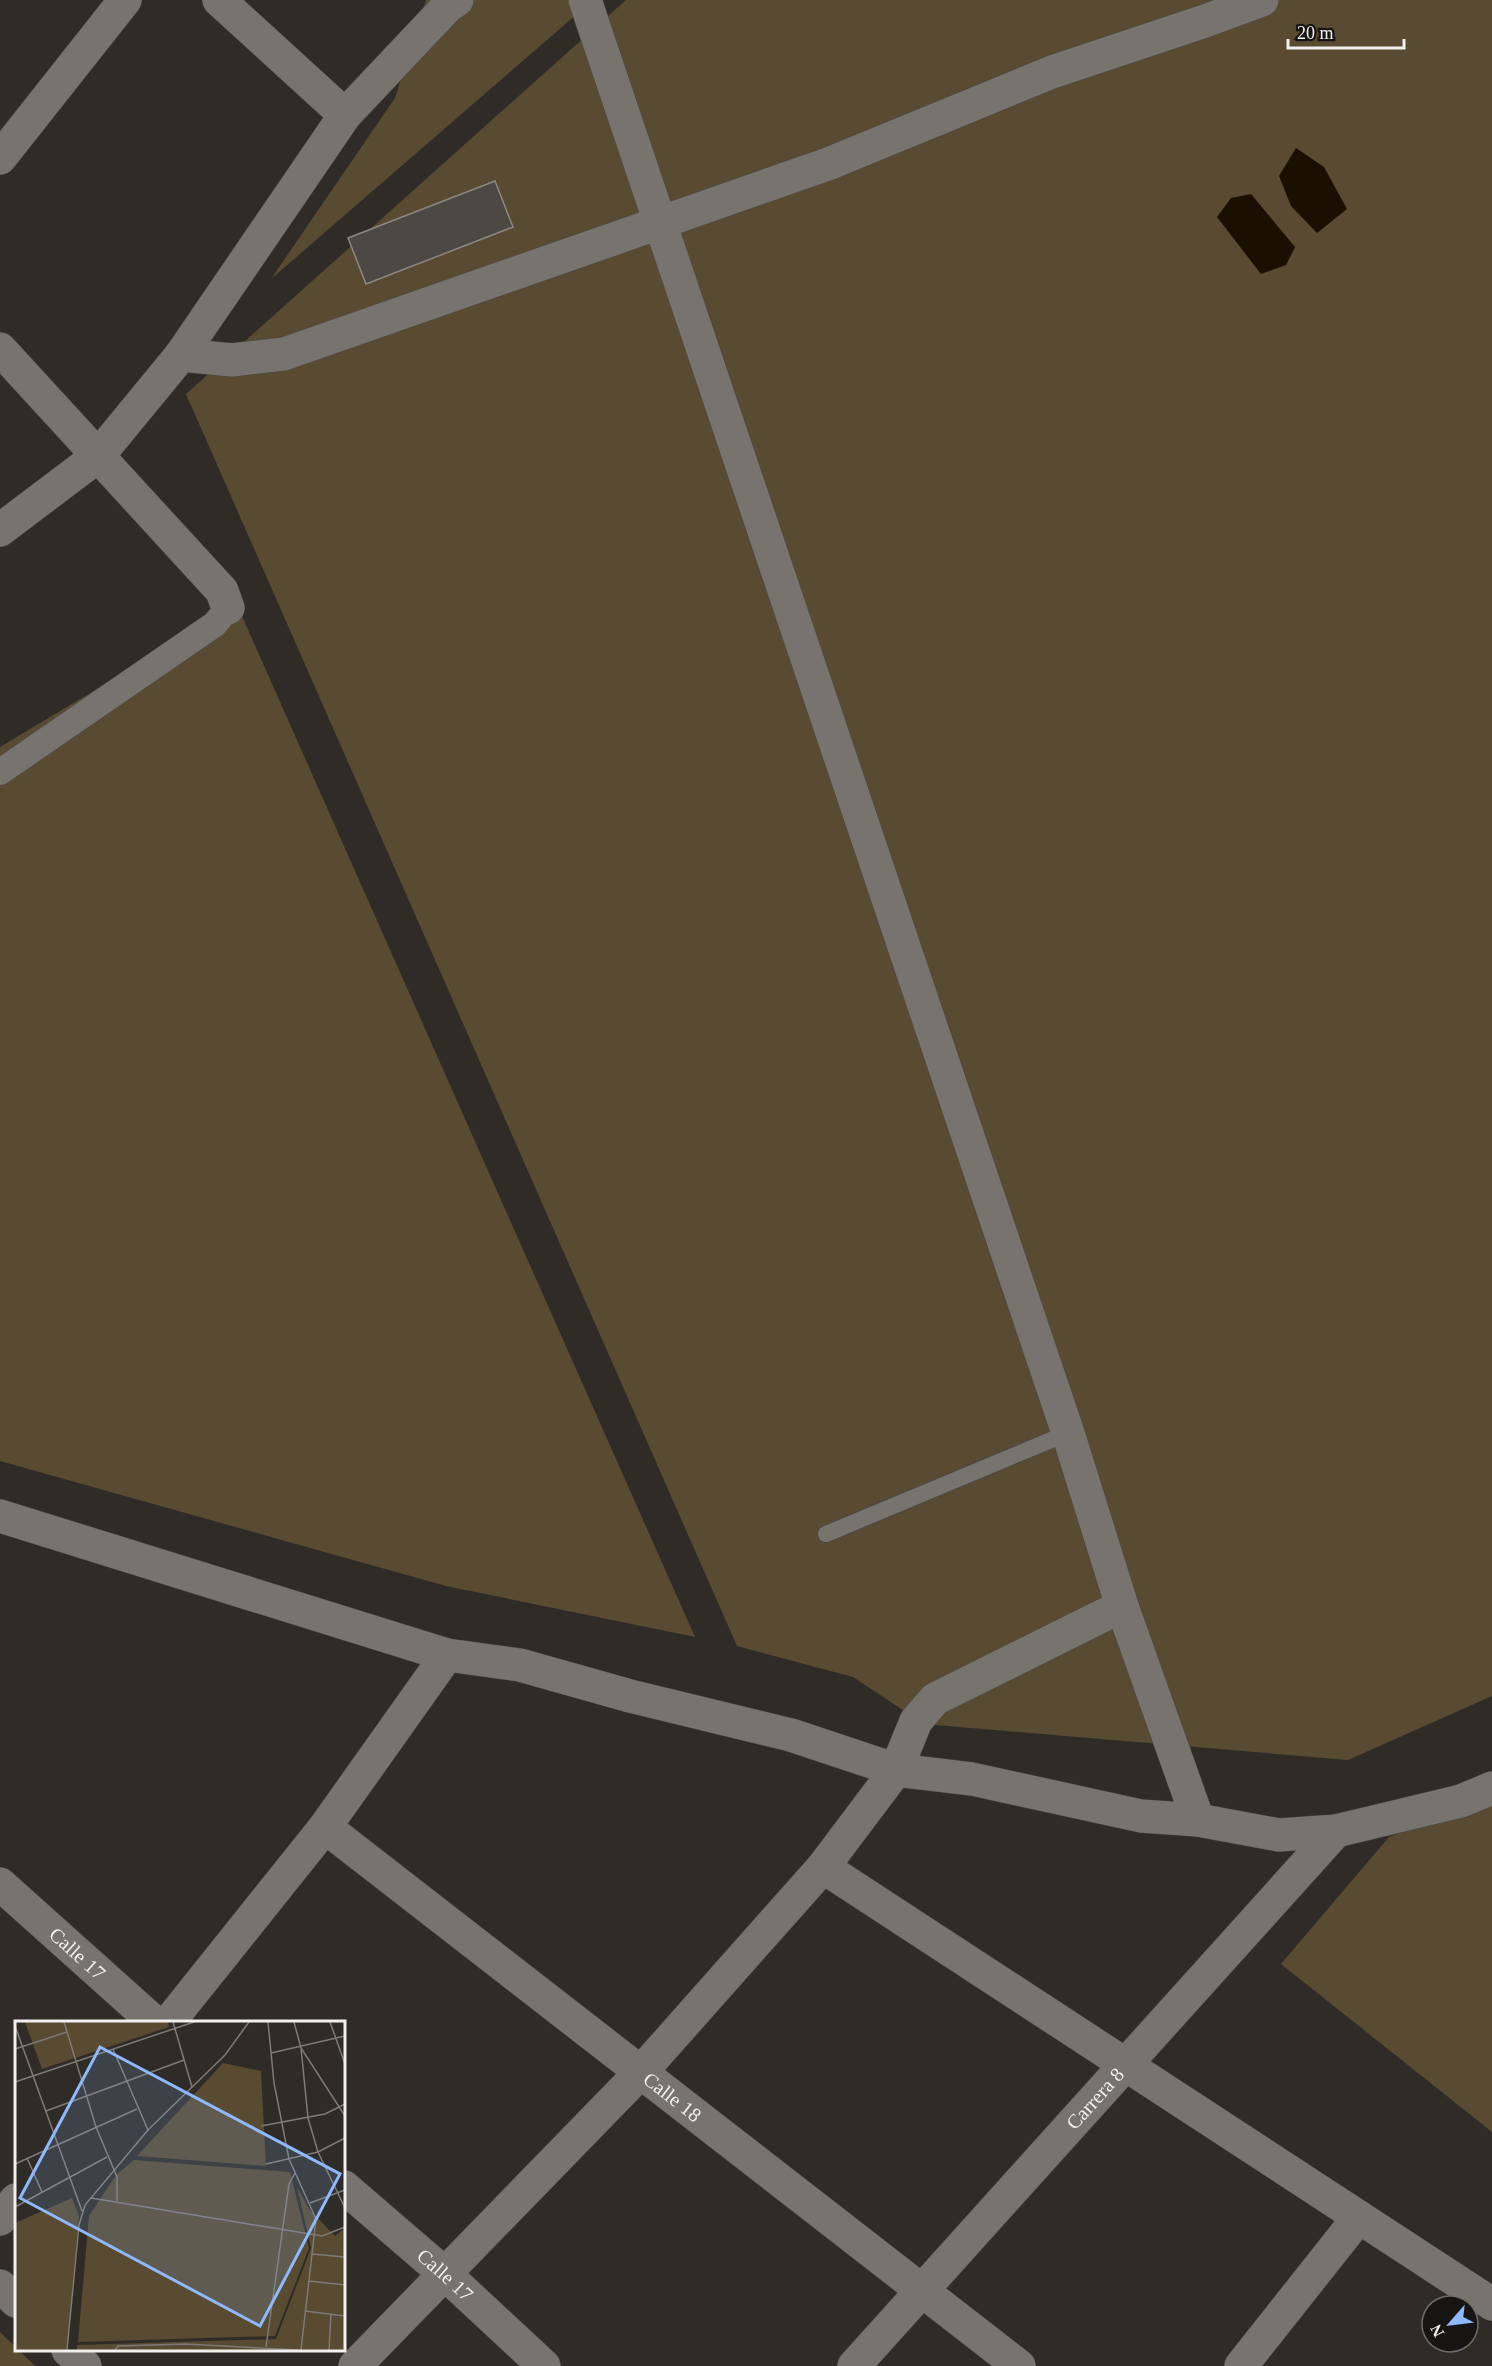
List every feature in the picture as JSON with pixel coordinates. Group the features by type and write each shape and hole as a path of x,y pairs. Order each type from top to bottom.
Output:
{"street":[{"path":"0,158 125,0"},
{"path":"219,0 345,115"},
{"path":"0,530 98,456 181,355 345,115 448,6 457,0"},
{"path":"585,0 1068,1433 1122,1606 1198,1820"},
{"path":"181,355 232,360 284,354 828,164 1052,72 1262,0"},
{"path":"0,349 222,591 228,608 215,624 0,772"},
{"path":"0,1516 447,1655 520,1665 630,1696 791,1735 896,1770 972,1779 1140,1816 1198,1820 1279,1835 1336,1832 1461,1801 1492,1788"},
{"path":"355,2366 641,2072 823,1867 896,1770 916,1721 935,1699 1122,1606"},
{"path":"170,2021 325,1827 447,1655"},
{"name":"Calle 18","path":"325,1827 1019,2366"},
{"name":"Carrera 8","path":"854,2366 1336,1832"},
{"path":"823,1867 1492,2304"},
{"name":"Calle 17","path":"0,1884 153,2021"},
{"name":"Calle 17","path":"345,2188 445,2274 544,2366"},
{"path":"0,2219 15,2201"},
{"path":"1241,2366 1359,2217"},
{"path":"0,2286 15,2300"},
{"path":"70,2351 85,2366"}],"lane":[{"path":"826,1534 1068,1433"}],"shaded area":[{"path":"426,0 593,0 271,279 395,98"},
{"path":"626,0 1492,0 1492,1696 1348,1760 924,1724 853,1677 737,1646 186,394"},
{"path":"1296,148 1324,167 1347,209 1317,233 1291,206 1279,176"},
{"path":"1251,194 1295,247 1286,265 1261,274 1217,217 1231,198"},
{"path":"237,605 695,1637 446,1586 0,1461 0,747"},
{"path":"1492,1798 1492,2132 1281,1964 1389,1837"},
{"path":"0,2332 15,2347 15,2351 20,2351 35,2366 0,2366"}],"building":[{"path":"495,181 513,227 366,284 348,238"}]}
